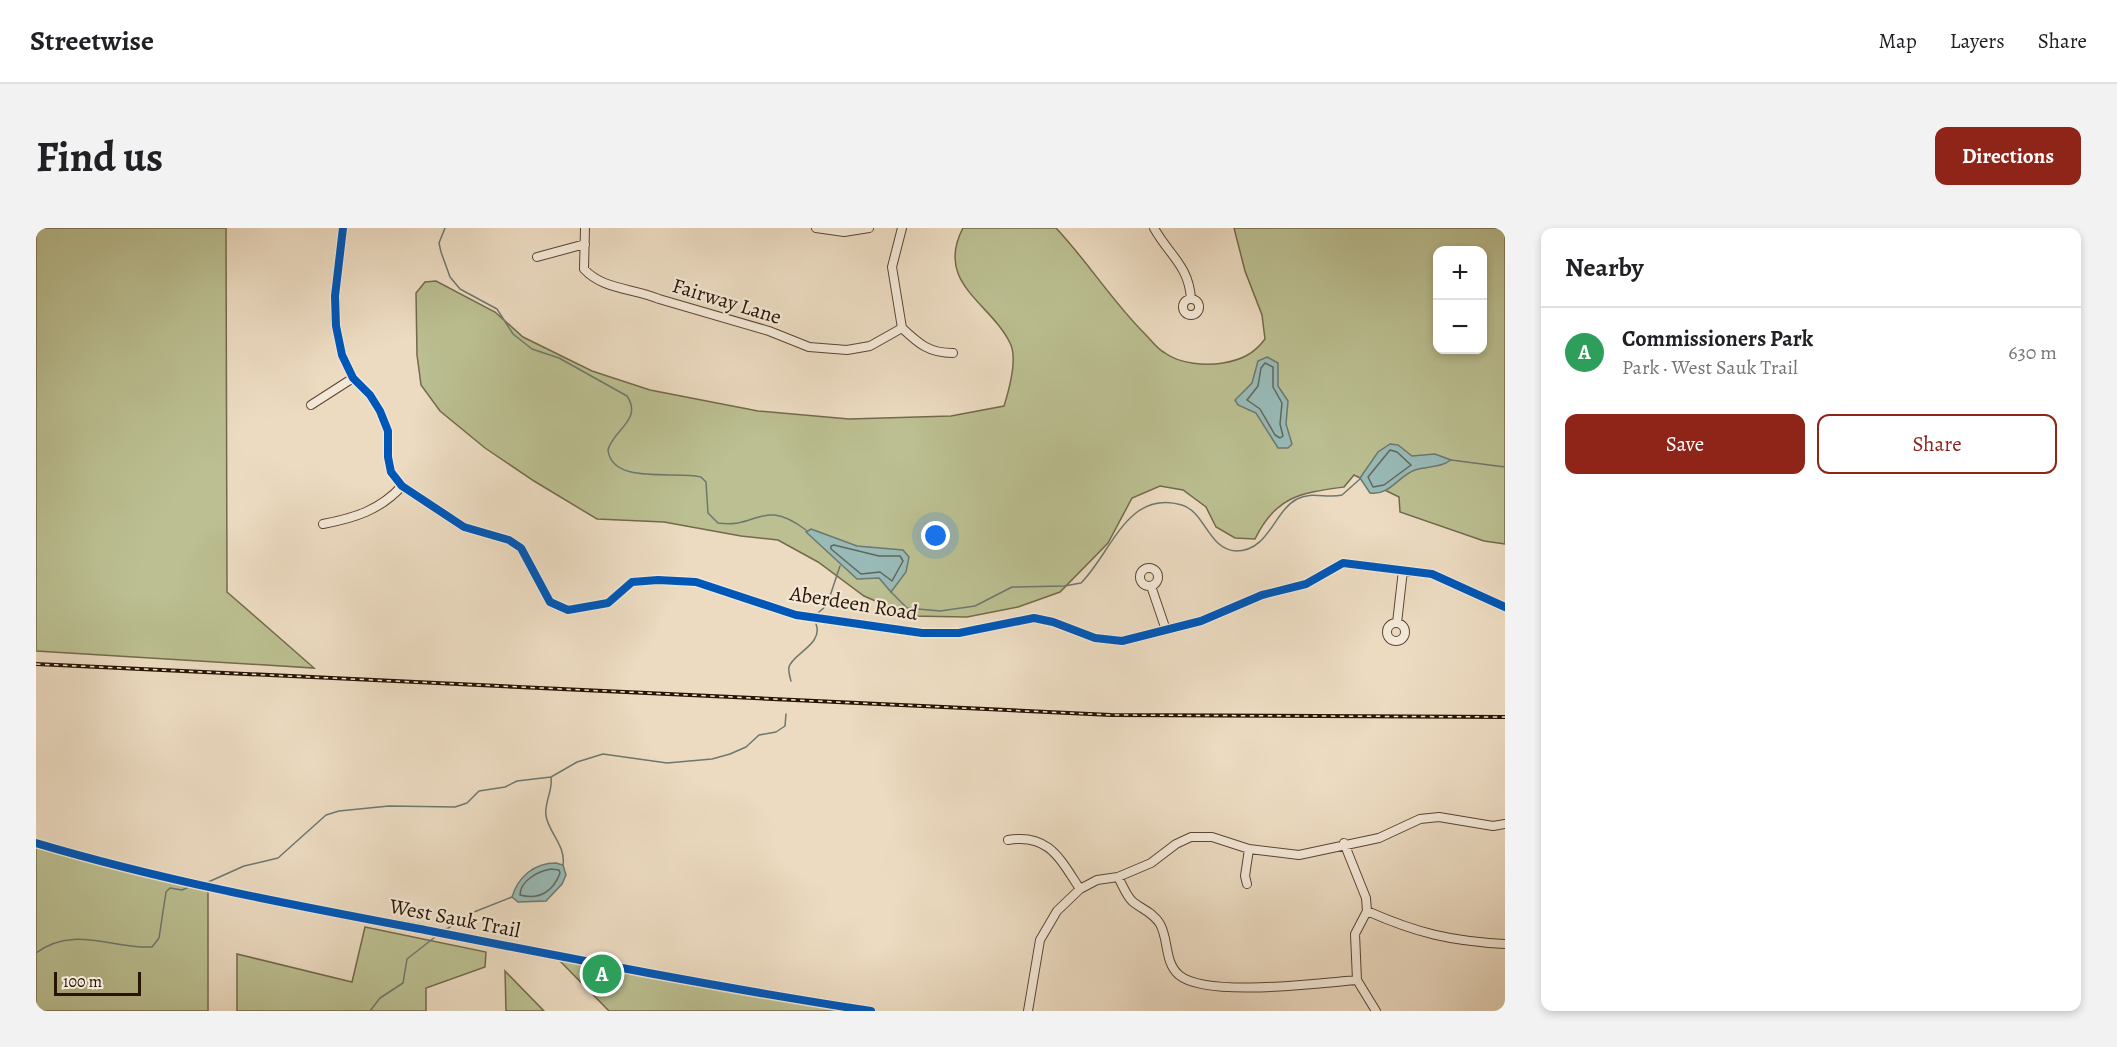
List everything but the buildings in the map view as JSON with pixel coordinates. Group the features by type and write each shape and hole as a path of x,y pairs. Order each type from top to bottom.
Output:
{"street":[{"name":"Aberdeen Road","path":"343,228 334,296 336,326 342,355 353,378 370,395 388,431 388,457 391,472 402,486 464,527 509,540 520,548 550,602 568,610 608,603 632,582 658,580 696,582 796,615 922,633 959,633 1034,618 1053,622 1095,638 1122,641 1201,621 1262,595 1306,584 1343,563 1432,574 1505,607"},
{"name":"Fairway Lane","path":"585,228 584,269 592,278 604,284 641,291 658,299 769,331 808,347 847,350 870,346 902,328"},
{"path":"816,228 844,232 869,228"},
{"path":"902,228 892,267 902,328 921,347 937,353 953,352"},
{"path":"1154,228 1185,270 1190,281 1191,299"},
{"path":"537,257 585,244"},
{"path":"311,405 353,378"},
{"path":"323,524 357,518 388,502 402,486"},
{"path":"1397,623 1403,570"},
{"path":"1151,586 1166,630"},
{"path":"1028,1011 1040,940 1057,911 1080,889 1097,880 1118,877 1151,863 1176,844 1191,837 1212,837 1250,849 1299,855 1344,843 1379,838 1420,819 1439,817 1493,826 1505,824"},
{"path":"1008,840 1022,838 1043,842 1058,856 1080,889"},
{"name":"West Sauk Trail","path":"36,843 143,874 253,897 724,988 870,1011"},
{"path":"1344,843 1366,898 1367,911 1355,934 1357,980 1376,1011"},
{"path":"1247,884 1245,876 1250,849"},
{"path":"1118,877 1131,900 1147,909 1159,922 1166,937 1170,963 1179,975 1194,984 1276,988 1357,980"},
{"path":"1367,911 1433,936 1464,943 1505,944"}],"green space":[{"path":"36,228 226,228 227,592 314,668 36,651"},
{"path":"963,228 1056,228 1159,349 1178,360 1209,364 1241,358 1256,349 1265,339 1262,315 1245,271 1234,228 1505,228 1505,544 1484,541 1400,512 1399,497 1354,475 1344,487 1302,495 1281,505 1263,525 1255,539 1235,538 1216,527 1206,507 1183,490 1160,486 1132,498 1108,543 1060,592 1018,607 967,617 910,616 864,596 818,562 778,540 741,536 664,522 597,519 485,448 440,411 421,385 417,355 416,293 425,282 436,281 495,312 523,337 592,371 650,390 758,411 849,419 951,416 1004,406 1012,374 1013,357 1010,343 969,291 960,278 955,264 956,247"},
{"path":"36,843 208,888 208,1011 36,1011"},
{"path":"365,927 486,952 485,967 426,988 426,1011 237,1011 237,954 352,982"},
{"path":"559,960 705,988 853,1011 609,1011"},
{"path":"505,971 544,1011 506,1011"}],"water":[{"path":"1267,357 1278,363 1278,386 1288,401 1286,424 1292,444 1288,448 1278,448 1256,413 1238,405 1235,400 1252,383 1258,361"},
{"path":"1390,444 1398,445 1412,456 1435,454 1451,460 1438,466 1415,470 1389,489 1370,493 1360,478 1378,452"},
{"path":"811,529 857,546 903,550 909,557 906,572 891,592 879,578 857,579 806,532"},
{"path":"556,863 563,865 566,875 562,884 546,901 518,902 512,897 518,883 528,872 534,868"}],"waterway":[{"path":"445,228 439,243 441,252 450,277 460,289 497,309 513,334 532,349 559,358 627,396 631,404 631,412 608,450 612,461 633,473 701,477 706,482 708,513 718,523 731,524 769,515 791,520 806,530"},
{"path":"1451,460 1505,467"},
{"path":"891,592 907,608 940,611 975,606 1012,587 1064,586 1081,583 1122,526 1134,514 1147,506 1163,502 1182,505 1190,509 1213,538 1227,549 1236,551 1247,549 1264,538 1282,512 1297,499 1308,496 1342,495 1360,479"},
{"path":"818,613 827,605 840,566"},
{"path":"791,681 789,672 791,662 816,637 816,624"},
{"path":"206,883 244,866 278,858 326,815 339,811 389,806 455,807 467,803 479,791 505,787 517,781 551,777 577,762 603,754 667,763 712,759 746,747 759,735 776,732 785,726 786,714"},
{"path":"551,778 546,816 560,846 563,865"},
{"path":"36,953 50,945 79,939 152,947 159,938 166,892 170,888 182,890 191,886"},
{"path":"445,930 474,912 512,897"},
{"path":"370,1011 380,998 403,983 407,959 435,937"}],"railway":[{"path":"36,664 1111,715 1505,717"}],"cycle path":[{"path":"343,228 335,296 336,326 342,355 353,378 370,395 388,431 388,457 391,472 402,486 464,527 509,540 521,548 550,602 568,610 608,603 632,582 658,580 696,582 796,615 922,633 959,633 1034,618 1053,622 1095,638 1122,641 1201,621 1262,595 1306,584 1343,563 1432,574 1505,607"},
{"path":"36,843 181,881 278,902 647,973 871,1011"}],"place":[{"name":"Commissioners Park","path":"602,974"}]}
